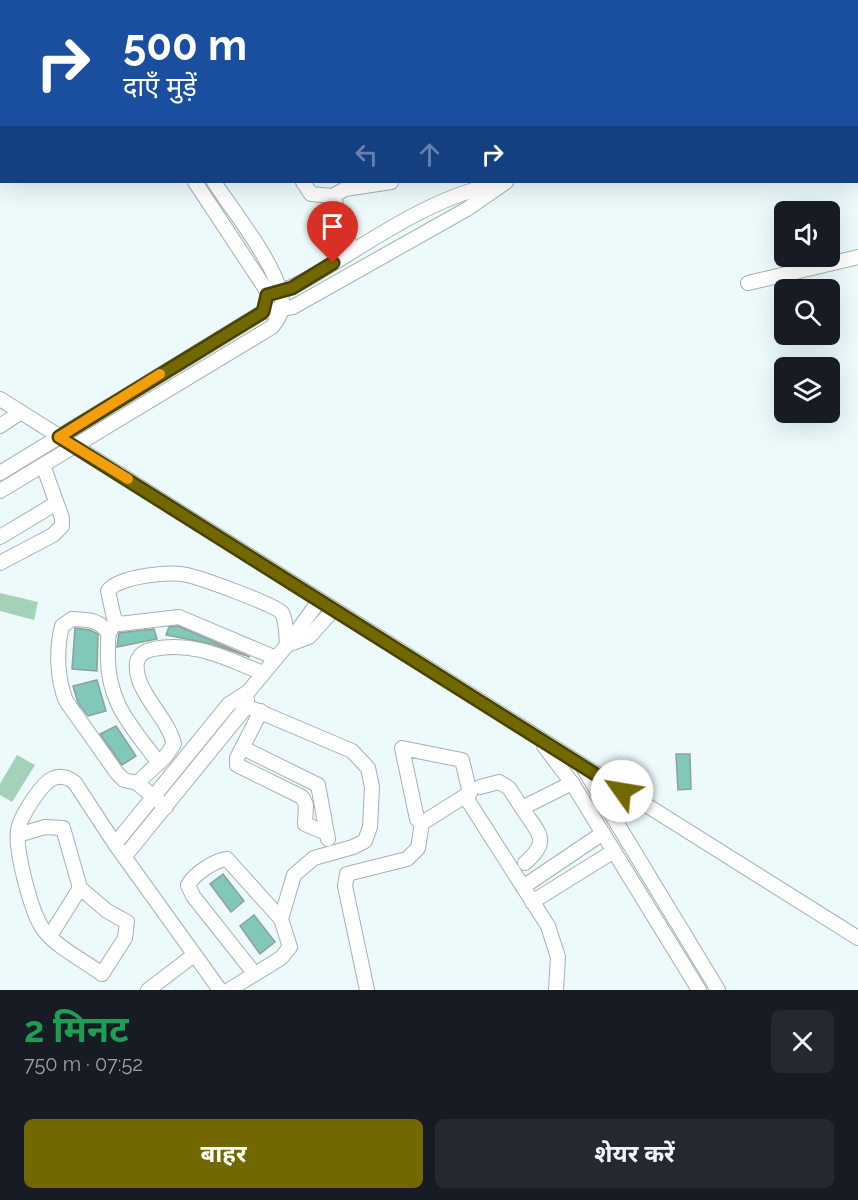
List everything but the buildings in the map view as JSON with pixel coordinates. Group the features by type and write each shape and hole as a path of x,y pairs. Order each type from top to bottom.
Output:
{"street":[{"path":"196,183 274,293 281,311"},
{"path":"215,183 274,274 274,293 263,312"},
{"path":"304,183 310,194 333,196 345,189 384,183"},
{"path":"274,293 462,192 502,183"},
{"path":"0,473 263,312 281,311 293,307 467,209 505,183"},
{"path":"333,196 352,251"},
{"path":"423,212 432,229"},
{"path":"372,240 382,256"},
{"path":"748,284 858,257"},
{"path":"333,263 340,280"},
{"path":"0,491 272,327 281,311"},
{"path":"0,399 858,938"},
{"path":"0,426 21,412"},
{"path":"0,563 58,531 62,526 62,518 43,465"},
{"path":"0,537 56,504"},
{"path":"159,763 119,708 111,691 107,670 114,628 108,591 111,586 126,579 171,574 188,575 275,607 285,619 287,645"},
{"path":"115,844 229,704 248,692 287,645 319,601"},
{"path":"287,645 309,637 333,610"},
{"path":"166,807 137,783 124,780 117,773 66,701 59,677 60,633 66,621 72,619 95,621 114,628 179,617 276,658"},
{"path":"137,783 159,763 174,744 139,678 136,662 138,655 144,651 180,645 215,654 263,673"},
{"path":"125,856 246,706 248,692"},
{"path":"246,706 352,751 368,768 372,787 370,827 365,841 353,848 314,858 294,874 280,919"},
{"path":"261,711 237,758 237,765 302,797 306,806 305,824 326,833"},
{"path":"538,738 572,783 699,990"},
{"path":"243,748 318,785 326,833 333,852"},
{"path":"367,990 345,880 352,872 398,862 413,855 418,848 422,823 470,793 462,760 402,748 417,819 422,823"},
{"path":"583,767 718,990"},
{"path":"18,835 45,827 63,828 80,888 107,911 127,922 125,938 102,974 43,929 35,915 18,835 22,817 45,783 55,777 67,777 75,783 115,844 220,990"},
{"path":"480,787 499,782 508,788 540,836 540,850 525,863"},
{"path":"522,808 572,783"},
{"path":"465,796 555,942 558,957 556,990"},
{"path":"523,887 603,833"},
{"path":"532,902 614,851"},
{"path":"229,990 281,958 290,947 280,919 227,859 219,861 191,879 188,885 193,896 254,973"},
{"path":"50,936 80,888"},
{"path":"148,990 194,955"}],"green space":[{"path":"0,593 38,602 34,620 0,611"},
{"path":"17,755 35,765 12,802 0,795 0,784"}],"slow traffic":[{"path":"128,479 59,437 160,374"}],"route":[{"path":"333,263 292,288 267,295 263,312 59,437 622,791"}]}
